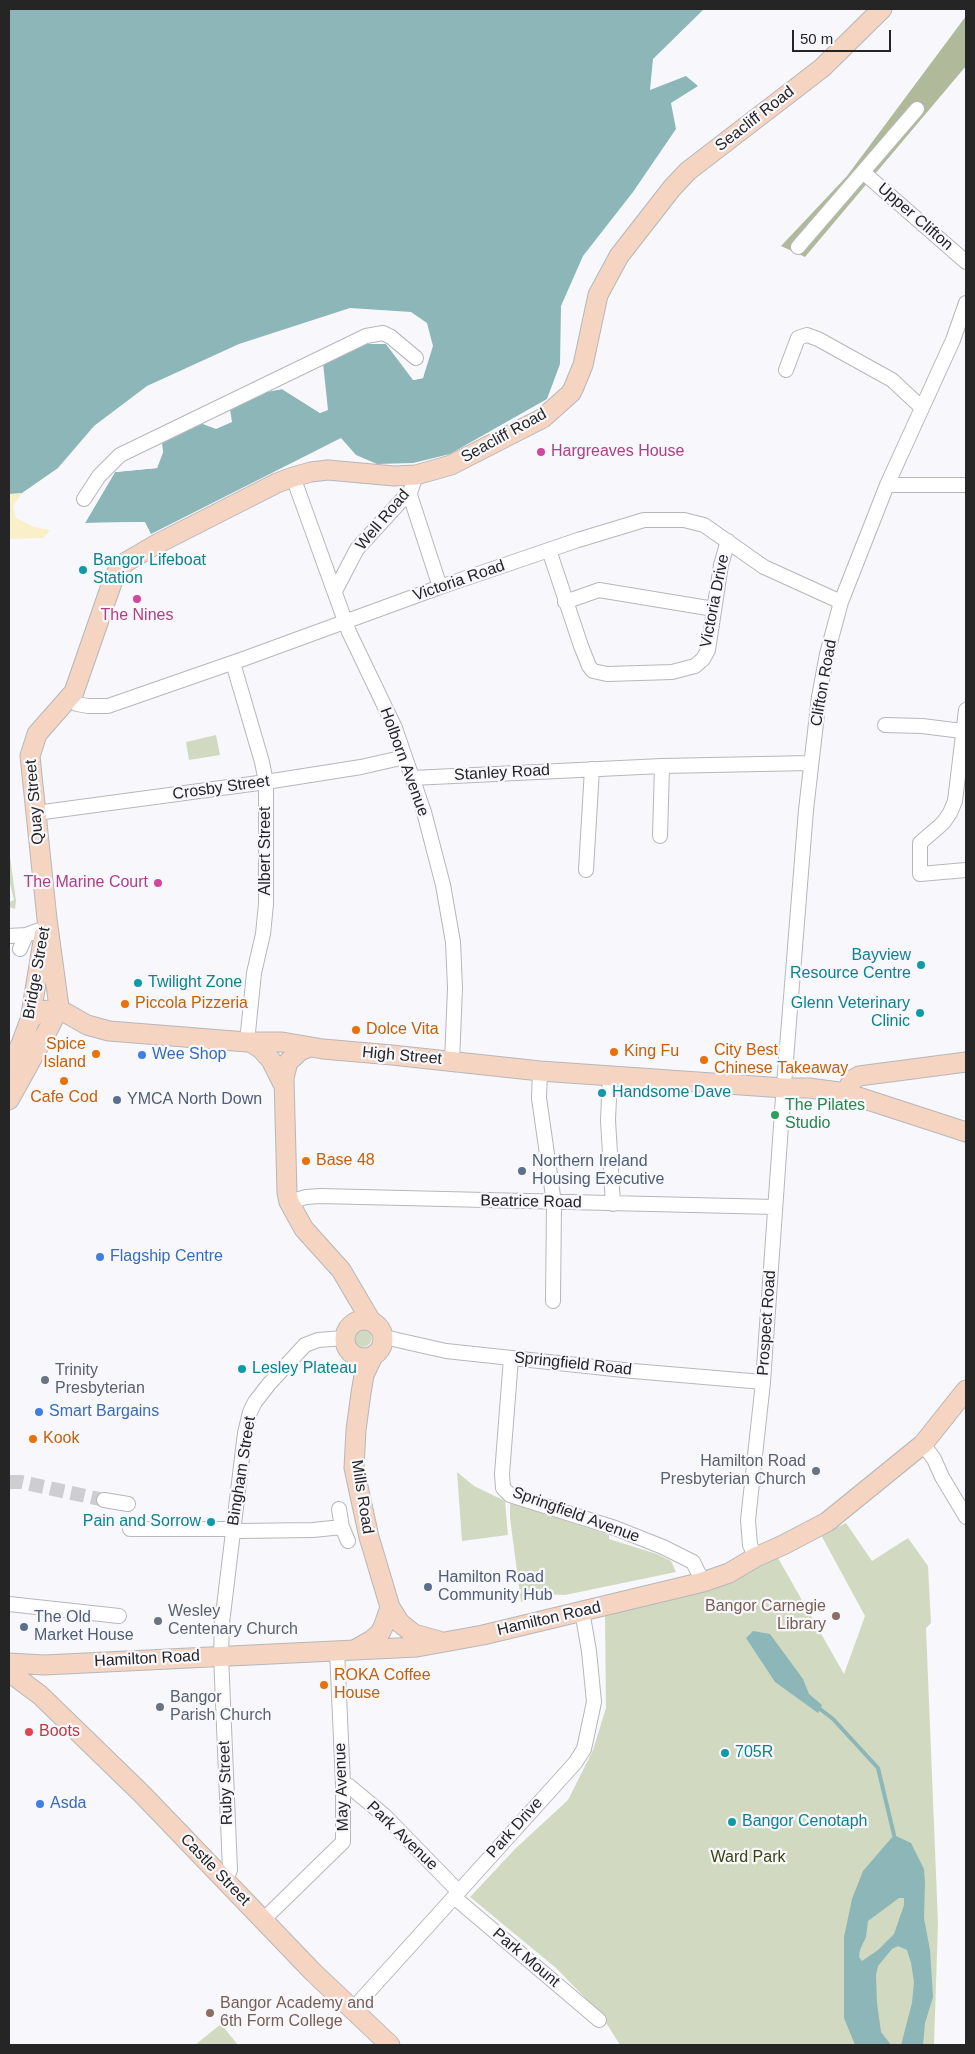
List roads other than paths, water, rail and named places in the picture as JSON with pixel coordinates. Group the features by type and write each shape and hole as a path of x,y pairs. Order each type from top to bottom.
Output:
{"street":[{"name":"Seacliff Road","path":"70,699 79,682 114,577 126,562 269,487 293,477 328,470 394,476 412,484 543,418 570,392 583,364 598,295 619,256 672,188 688,171 822,68 882,9"},
{"path":"798,247 918,109"},
{"name":"Upper Clifton","path":"863,172 966,262"},
{"name":"Clifton Road","path":"784,1088 810,763 827,654 841,602 887,486 921,407 960,340 966,304"},
{"path":"84,499 99,476 120,455 366,336 383,334 391,337 416,358"},
{"path":"786,370 798,338 807,335 818,339 892,380 921,407"},
{"name":"Holborn Avenue","path":"293,477 345,622 395,728 439,867 451,930 456,988 452,1061"},
{"path":"412,484 440,587"},
{"name":"Well Road","path":"335,591 358,549 412,484"},
{"path":"887,486 966,486"},
{"name":"Victoria Road","path":"70,699 77,704 108,706 233,663 440,587 631,523 654,520 684,520 704,525 764,568 841,602"},
{"name":"Victoria Drive","path":"549,550 565,602 589,666 593,671 607,674 672,672 695,666 703,659 708,650 721,565 728,541"},
{"path":"565,602 599,590 714,609"},
{"name":"Albert Street","path":"233,663 266,782 266,904 263,934 254,973 249,1042"},
{"name":"Quay Street","path":"46,924 30,766 32,746 46,722 70,699"},
{"path":"966,710 955,801 944,823 920,843 920,874 966,870"},
{"path":"885,725 922,726 962,732"},
{"name":"Crosby Street","path":"36,814 266,782 360,767 405,757"},
{"name":"Stanley Road","path":"412,778 662,766 810,763"},
{"path":"660,836 662,766"},
{"path":"586,870 592,769"},
{"path":"9,936 26,935 46,924"},
{"name":"Bridge Street","path":"9,1100 58,1010 58,990 46,924"},
{"name":"Bridge Street","path":"9,1068 30,1020 46,924"},
{"path":"20,949 26,935"},
{"path":"30,1020 38,1011 58,1010"},
{"name":"High Street","path":"58,1010 87,1025 109,1031 249,1042 282,1042 310,1047 540,1071 784,1088 810,1088 846,1093 966,1132"},
{"path":"249,1042 261,1049 271,1060 284,1087"},
{"path":"310,1047 300,1051 288,1062 284,1078 287,1193 289,1202 304,1229 341,1270 371,1321"},
{"path":"846,1093 852,1080 859,1076 966,1062"},
{"path":"540,1071 542,1119 554,1203 553,1301"},
{"path":"610,1076 608,1102 613,1204"},
{"name":"Prospect Road","path":"756,1557 750,1545 748,1520 763,1382 784,1088"},
{"name":"Beatrice Road","path":"289,1202 306,1197 320,1196 774,1208"},
{"path":"365,1319 371,1321 379,1327 384,1337 381,1347 373,1356 367,1358 355,1356 347,1349 344,1338 346,1332 353,1322 365,1319"},
{"name":"Springfield Road","path":"384,1337 425,1348 763,1382"},
{"name":"Bingham Street","path":"222,1655 222,1623 245,1433 250,1412 269,1384 305,1345 318,1340 344,1338"},
{"name":"Mills Road","path":"373,1356 364,1375 360,1393 354,1468 368,1538 390,1607 400,1623 414,1634 442,1642"},
{"name":"Springfield Avenue","path":"511,1358 502,1474 503,1488 510,1495 664,1547 693,1562 702,1582"},
{"name":"Hamilton Road","path":"9,1663 53,1664 417,1647 483,1635 702,1582 729,1573 756,1557 827,1522 923,1444 966,1390"},
{"path":"923,1444 934,1459 942,1477 966,1517"},
{"path":"104,1500 128,1504"},
{"path":"339,1509 342,1527 348,1541"},
{"path":"130,1529 313,1530 342,1527"},
{"path":"9,1604 119,1616"},
{"path":"356,1649 380,1633 390,1607"},
{"name":"Park Drive","path":"352,2010 575,1763 584,1749 594,1702 590,1651 582,1611"},
{"name":"May Avenue","path":"263,1920 343,1842 343,1784 336,1650"},
{"name":"Hamilton Road","path":"9,1653 53,1664"},
{"name":"Ruby Street","path":"222,1655 230,1870 225,1880"},
{"path":"40,1695 38,1681 53,1664"},
{"name":"Castle Street","path":"9,1672 40,1695 142,1794 263,1920 352,2010 390,2045"},
{"name":"Park Avenue","path":"343,1784 349,1786 386,1816 456,1894"},
{"name":"Park Mount","path":"456,1894 599,2020"}],"water":[{"path":"9,9 704,9 653,59 650,90 686,76 698,86 671,103 676,129 633,192 583,256 561,306 560,364 547,399 450,454 413,463 377,464 356,455 341,438 151,534 145,522 85,523 115,472 157,468 163,452 161,442 200,423 216,429 232,422 230,409 266,392 282,389 320,413 327,410 322,363 361,344 386,344 413,380 423,378 433,346 427,323 411,312 350,308 239,344 147,386 94,426 58,468 22,493 9,494"},
{"path":"753,1631 770,1634 803,1679 809,1694 822,1705 818,1713 775,1682 746,1638"},
{"path":"894,1835 911,1843 924,1869 924,1918 930,1950 933,1997 925,2023 923,2045 901,2045 912,2003 914,1982 907,1950 898,1946 892,1949 878,1966 876,1975 881,2032 891,2045 855,2045 844,2018 844,1937 852,1899 863,1871","holes":["899,1898 904,1898 904,1905 894,1934 878,1950 862,1961 859,1957 860,1950 866,1937 868,1921"]}],"waterway":[{"path":"820,1709 833,1719 878,1768 894,1835"}],"tunnel":[{"path":"9,1482 21,1482 104,1500"}],"place":[{"name":"Hargreaves House","path":"541,452"},
{"name":"Bangor Lifeboat Station","path":"83,570"},
{"name":"The Nines","path":"137,599"},
{"name":"The Marine Court","path":"158,883"},
{"name":"Bayview Resource Centre","path":"921,965"},
{"name":"Twilight Zone","path":"138,983"},
{"name":"Piccola Pizzeria","path":"125,1004"},
{"name":"Glenn Veterinary Clinic","path":"920,1013"},
{"name":"Dolce Vita","path":"356,1030"},
{"name":"King Fu","path":"614,1052"},
{"name":"Spice Island","path":"96,1054"},
{"name":"Wee Shop","path":"142,1055"},
{"name":"City Best Chinese Takeaway","path":"704,1060"},
{"name":"Cafe Cod","path":"64,1081"},
{"name":"Handsome Dave","path":"602,1093"},
{"name":"YMCA North Down","path":"117,1100"},
{"name":"The Pilates Studio","path":"775,1115"},
{"name":"Base 48","path":"306,1161"},
{"name":"Northern Ireland Housing Executive","path":"522,1171"},
{"name":"Flagship Centre","path":"100,1257"},
{"name":"Lesley Plateau","path":"242,1369"},
{"name":"Trinity Presbyterian","path":"45,1380"},
{"name":"Smart Bargains","path":"39,1412"},
{"name":"Kook","path":"33,1439"},
{"name":"Hamilton Road Presbyterian Church","path":"816,1471"},
{"name":"Pain and Sorrow","path":"211,1522"},
{"name":"Hamilton Road Community Hub","path":"428,1587"},
{"name":"Bangor Carnegie Library","path":"836,1616"},
{"name":"Wesley Centenary Church","path":"158,1621"},
{"name":"The Old Market House","path":"24,1627"},
{"name":"ROKA Coffee House","path":"324,1685"},
{"name":"Bangor Parish Church","path":"160,1707"},
{"name":"Boots","path":"29,1732"},
{"name":"705R","path":"725,1753"},
{"name":"Asda","path":"40,1804"},
{"name":"Bangor Cenotaph","path":"732,1822"},
{"name":"Bangor Academy and 6th Form College","path":"210,2013"}],"park label":[{"name":"Ward Park","path":"748,1858"}]}
